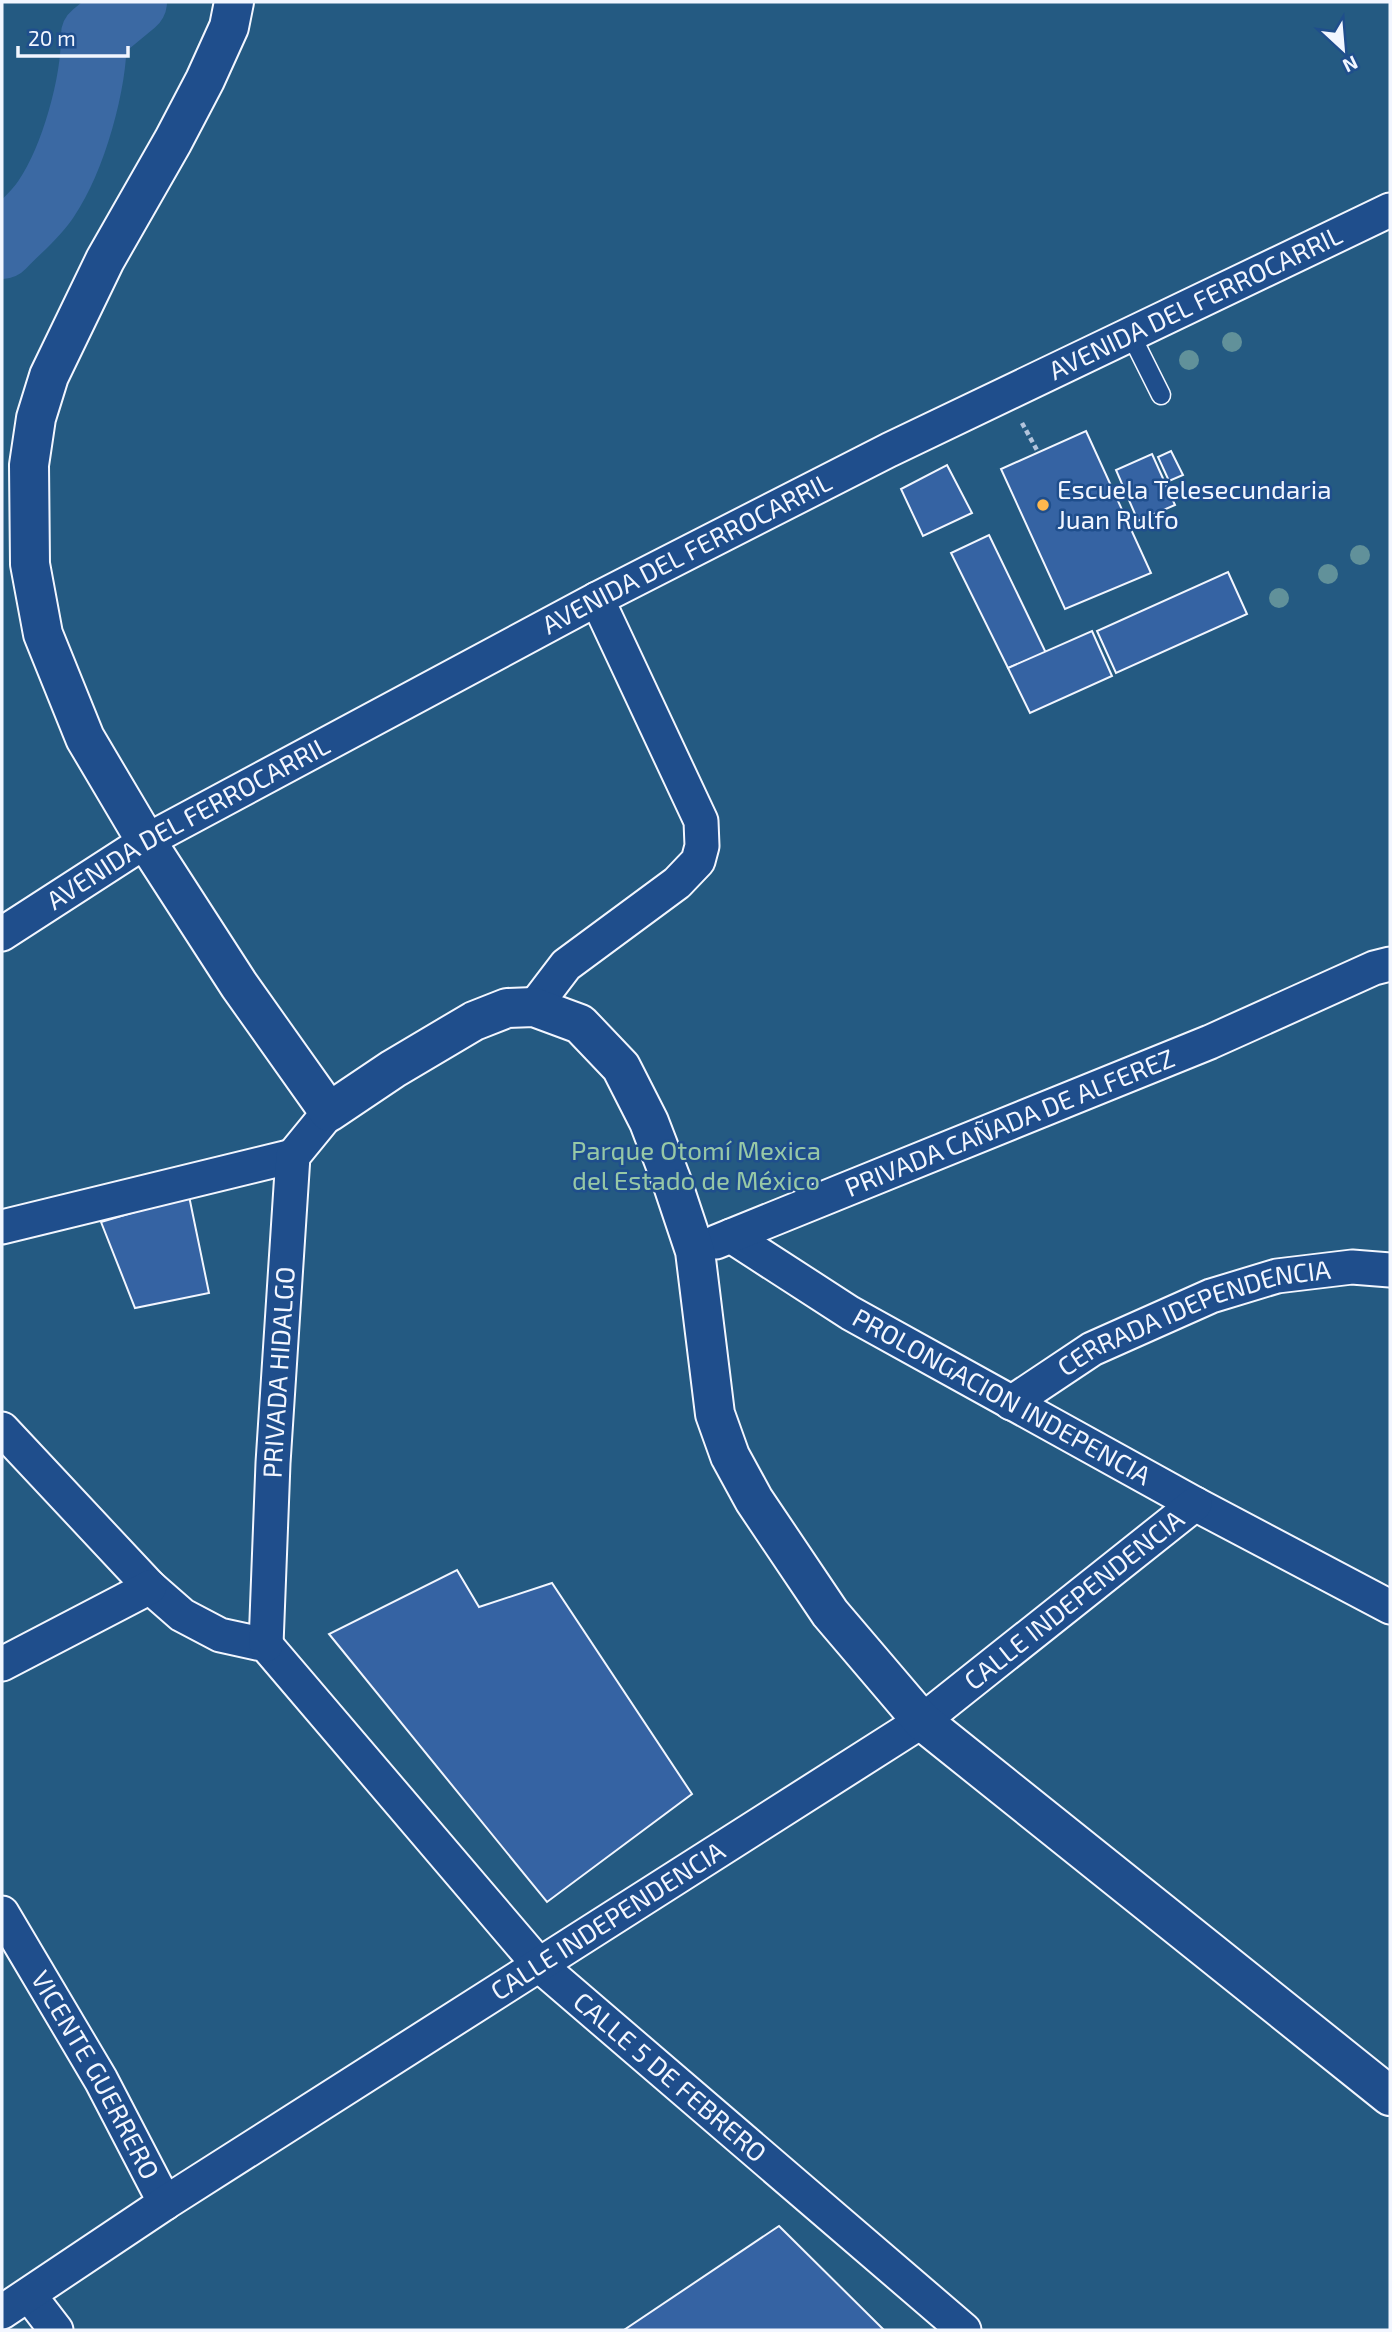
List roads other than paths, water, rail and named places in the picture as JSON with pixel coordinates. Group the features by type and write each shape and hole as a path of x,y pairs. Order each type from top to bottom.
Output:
{"main road":[{"path":"234,2 229,27 205,80 105,260 49,376 36,418 29,465 30,564 43,634 85,738 146,841 239,985 329,1112 393,1069 474,1021 507,1008 534,1007 580,1024 621,1067 649,1122 672,1182 695,1251 715,1414 730,1456 754,1500 830,1613 922,1721 1390,2096"}],"street":[{"name":"AVENIDA DEL FERROCARRIL","path":"2,934 146,841 597,599 889,450 1390,211"},
{"path":"534,1007 566,965 677,883 698,861 702,846 701,821 597,599"},
{"name":"PRIVADA CAÑADA DE ALFEREZ","path":"695,1251 1210,1042 1374,968 1390,964"},
{"path":"2,1227 293,1156 329,1112"},
{"name":"PRIVADA HIDALGO","path":"266,1645 273,1463 293,1156"},
{"name":"PROLONGACION INDEPENCIA","path":"731,1236 850,1314 1195,1504 1390,1607"},
{"name":"CERRADA IDEPENDENCIA","path":"1011,1404 1092,1349 1211,1296 1277,1276 1352,1267 1390,1270"},
{"path":"2,1429 150,1587 183,1615 220,1635 266,1645"},
{"name":"CALLE INDEPENDENCIA","path":"15,2303 165,2203 922,1721 1195,1504"},
{"path":"2,1664 150,1587"},
{"name":"CALLE 5 DE FEBRERO","path":"266,1645 539,1965 964,2330"},
{"name":"VICENTE GUERRERO","path":"2,1913 101,2080 165,2203"},
{"path":"15,2303 56,2330"}],"lane":[{"path":"1131,335 1161,396"}],"waterway":[{"path":"2,246 42,205 65,163 86,97 94,35 134,2"}],"place":[{"name":"Escuela Telesecundaria Juan Rulfo","path":"1043,505"}],"park label":[{"name":"Parque Otomí Mexica del Estado de México","path":"696,1166"}]}
